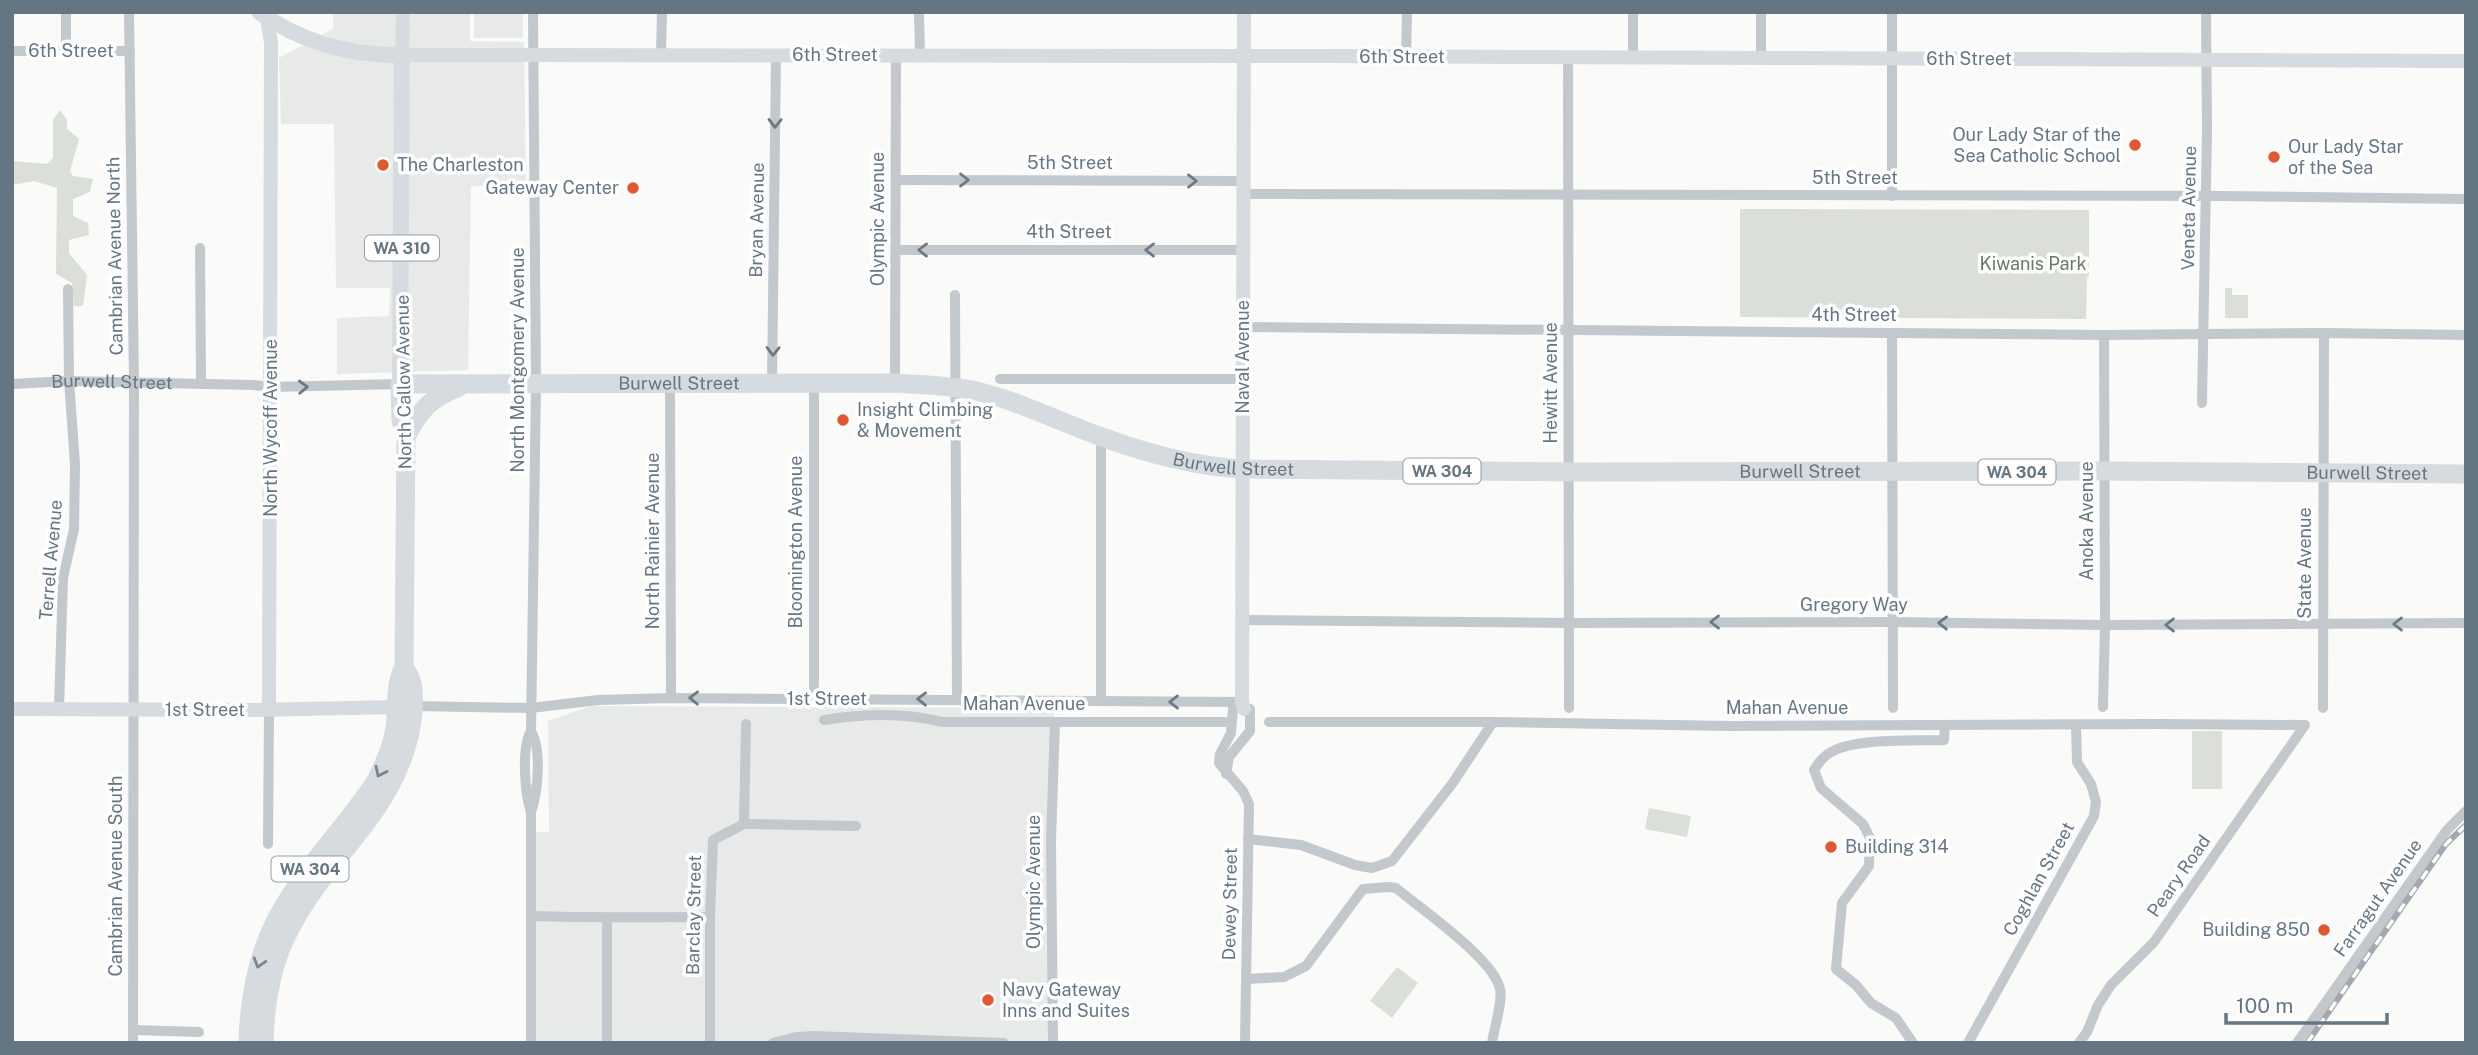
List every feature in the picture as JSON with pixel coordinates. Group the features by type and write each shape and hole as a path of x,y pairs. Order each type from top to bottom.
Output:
{"highway":[{"name":"Burwell Street","path":"400,384 895,383 955,387 1010,401 1101,437 1172,460 1205,466 1242,468 1569,472 2105,471 2466,474"},
{"name":"North Callow Avenue","path":"400,384 401,419 406,437 404,667 413,679 405,706"},
{"name":"WA 304","path":"406,437 415,418 428,403 466,384"},
{"name":"WA 304","path":"248,1043 251,997 257,968 274,923 299,883 376,781 405,706"},
{"name":"WA 304","path":"264,1043 264,1022 272,972 289,930 312,893 390,789 411,732 405,706"}],"main road":[{"name":"North Callow Avenue","path":"400,384 402,12"},
{"name":"Naval Avenue","path":"1242,707 1244,12"},
{"name":"6th Street","path":"264,14 300,35 339,49 402,55 2466,61"},
{"name":"North Wycoff Avenue","path":"264,14 271,43 269,709"},
{"name":"1st Street","path":"12,709 405,706"}],"street":[{"path":"66,12 66,51"},
{"name":"Cambrian Avenue North","path":"129,12 134,384 134,710"},
{"name":"North Montgomery Avenue","path":"531,1043 531,812 527,800 526,739 531,731 536,384 533,12"},
{"path":"661,55 662,12"},
{"path":"919,12 920,55"},
{"path":"1406,57 1407,12"},
{"path":"1633,12 1633,58"},
{"path":"1761,12 1761,58"},
{"path":"1892,12 1892,196"},
{"name":"Veneta Avenue","path":"2202,403 2202,344 2205,334 2206,12"},
{"name":"6th Street","path":"12,51 130,51"},
{"name":"Bryan Avenue","path":"772,384 776,55"},
{"name":"Olympic Avenue","path":"895,383 896,55"},
{"name":"Hewitt Avenue","path":"1568,58 1569,708"},
{"name":"5th Street","path":"896,180 1568,195 2466,199"},
{"path":"200,248 201,384"},
{"name":"4th Street","path":"896,250 1243,250"},
{"name":"Terrell Avenue","path":"59,709 63,578 75,529 68,289"},
{"path":"955,295 957,700"},
{"name":"4th Street","path":"1243,327 2104,335 2466,334"},
{"path":"1892,333 1893,708"},
{"name":"State Avenue","path":"2323,708 2324,333"},
{"name":"Anoka Avenue","path":"2103,707 2104,335"},
{"path":"1000,379 1243,379"},
{"name":"Burwell Street","path":"12,384 69,381 271,387 400,384"},
{"name":"North Rainier Avenue","path":"670,384 671,698"},
{"name":"Bloomington Avenue","path":"814,384 814,700"},
{"path":"1101,437 1101,701"},
{"name":"Gregory Way","path":"1242,620 2105,625 2466,623"},
{"name":"1st Street","path":"405,706 531,708 598,700 671,698 1101,701 1242,707"},
{"path":"1226,774 1219,763 1220,754 1225,744 1230,743 1243,729 1242,707"},
{"path":"1226,774 1229,757 1250,731 1242,707"},
{"name":"North Wycoff Avenue","path":"268,844 269,709"},
{"name":"Cambrian Avenue South","path":"133,1043 134,710"},
{"name":"Mahan Avenue","path":"824,720 847,716 919,716 942,722 1225,722"},
{"name":"Olympic Avenue","path":"1053,1043 1051,836 1055,722"},
{"name":"Mahan Avenue","path":"1269,722 1731,726 2305,726"},
{"path":"1248,839 1301,845 1372,868 1392,861 1451,784 1493,722"},
{"path":"747,723 744,824 856,826"},
{"path":"1913,1043 1896,1018 1871,1003 1856,985 1836,969 1842,903 1869,866 1870,838 1863,824 1821,788 1814,770 1822,758 1834,750 1865,744 1944,740 1945,725"},
{"name":"Coghlan Street","path":"1968,1043 2094,816 2096,802 2091,784 2077,762 2076,725"},
{"name":"Peary Road","path":"2079,1043 2111,985 2154,942 2305,726"},
{"name":"Dewey Street","path":"1226,774 1243,791 1249,804 1245,1043"},
{"name":"Farragut Avenue","path":"2297,1043 2447,830 2466,811"},
{"name":"Barclay Street","path":"710,1043 709,918 713,840 744,824"},
{"path":"1246,979 1284,977 1306,967 1363,889 1396,888 1487,965 1495,975 1501,991 1492,1043"},
{"path":"531,916 607,919 638,916 709,918"},
{"path":"607,919 607,1043"},
{"path":"133,1030 200,1032"},
{"path":"772,1043 804,1037 1004,1043"}],"shaded area":[{"path":"333,12 470,12 470,41 524,42 526,186 471,186 468,370 337,374 337,318 389,316 390,288 336,288 334,124 281,124 279,58 333,29"},
{"path":"474,12 523,12 523,38 474,38"},
{"path":"591,706 1054,708 1053,1043 813,1036 773,1043 531,1043 532,832 549,832 548,721"}],"green space":[{"path":"60,110 67,120 67,129 79,139 70,171 73,176 93,179 90,192 73,199 73,216 88,223 89,235 69,240 69,253 87,275 83,306 74,306 72,283 56,274 57,188 34,181 12,185 12,161 47,164 53,158 53,120"},
{"name":"Kiwanis Park","path":"1740,209 2089,210 2086,319 1740,317"},
{"path":"2225,288 2232,288 2232,295 2248,295 2248,318 2225,318"},
{"path":"2192,731 2222,731 2222,789 2192,789"},
{"path":"1649,808 1691,816 1687,837 1645,829"},
{"path":"1397,967 1418,983 1392,1018 1370,1001"}],"railway":[{"path":"2307,1043 2446,844 2466,825"}],"place":[{"name":"Our Lady Star of the Sea Catholic School","path":"2135,145"},
{"name":"Our Lady Star of the Sea","path":"2274,157"},
{"name":"The Charleston","path":"383,165"},
{"name":"Gateway Center","path":"633,188"},
{"name":"Insight Climbing & Movement","path":"843,420"},
{"name":"Building 314","path":"1831,847"},
{"name":"Building 850","path":"2324,930"},
{"name":"Navy Gateway Inns and Suites","path":"988,1000"}]}
